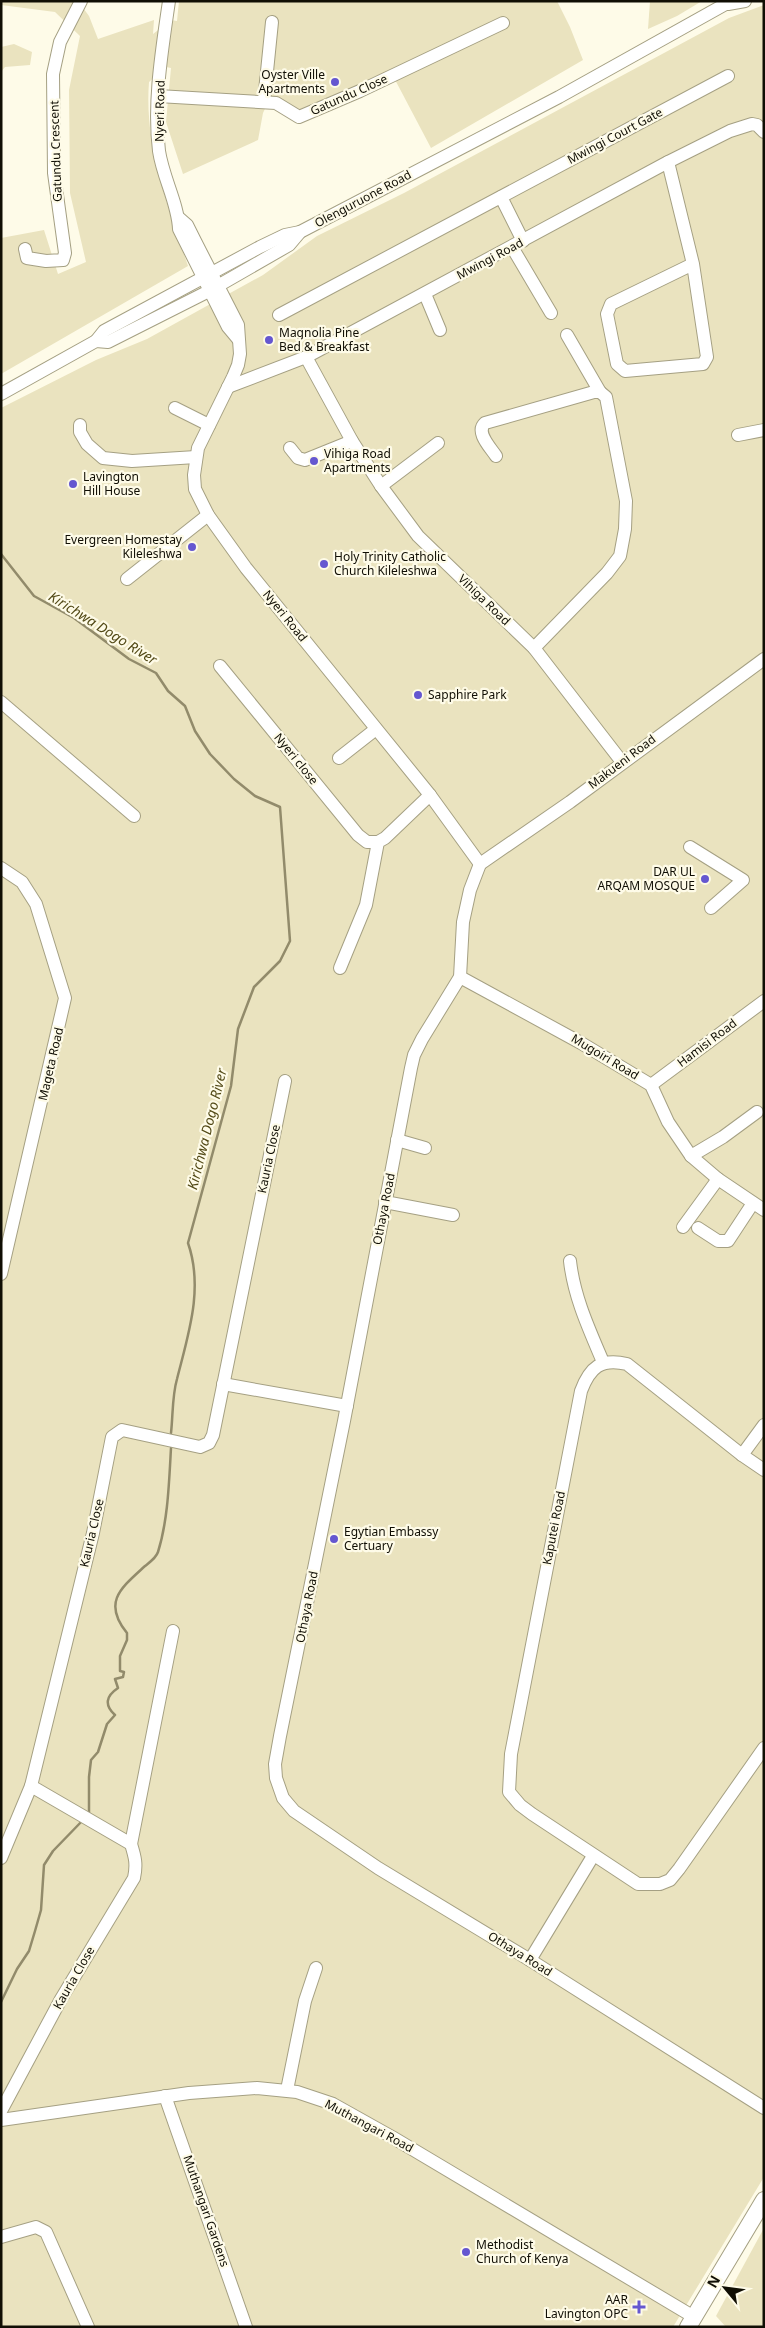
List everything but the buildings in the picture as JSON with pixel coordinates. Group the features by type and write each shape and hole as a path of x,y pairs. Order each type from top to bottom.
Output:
{"main road":[{"path":"691,2322 764,2200"}],"street":[{"name":"Gatundu Crescent","path":"25,249 27,258 46,261 63,260 65,253 54,173 53,74 60,42 81,1"},
{"name":"Nyeri Road","path":"168,1 158,96 157,126 160,153 179,218 187,225 210,282 238,325 238,365 196,457 195,489 208,514 246,568 430,796 480,864"},
{"name":"Olenguruone Road","path":"1,394 96,341 108,342 210,282 289,245 300,232 559,97 730,3 745,1"},
{"path":"264,101 272,22"},
{"name":"Gatundu Close","path":"158,96 264,101 276,103 294,116 303,116 503,23"},
{"name":"Mwingi Court Gate","path":"279,315 728,76"},
{"name":"Mwingi Road","path":"228,387 306,357 668,162 749,124 757,125 764,132"},
{"path":"668,162 692,264 706,342 706,361 703,364 683,367 625,371 617,364 607,314 608,308 611,304 692,264"},
{"path":"501,197 518,244 551,313"},
{"path":"425,294 440,330"},
{"path":"534,648 608,573 620,556 625,529 626,501 608,401 600,392 567,335"},
{"name":"Vihiga Road","path":"306,357 352,441 381,486 434,553 534,648 622,762"},
{"path":"496,456 481,432 481,426 485,423 600,392"},
{"path":"175,408 209,425"},
{"path":"80,425 80,432 87,444 103,458 132,461 196,457"},
{"path":"738,435 764,430"},
{"path":"290,448 298,458 305,460 352,441"},
{"path":"381,486 438,443"},
{"path":"127,579 208,514"},
{"name":"Makueni Road","path":"480,864 570,802 764,659"},
{"name":"Nyeri close","path":"220,666 358,835 367,842 378,842"},
{"path":"1,702 134,816"},
{"path":"339,758 376,729"},
{"path":"340,968 366,905 378,842 385,838 430,796"},
{"path":"690,847 743,880 710,908"},
{"name":"Othaya Road","path":"480,864 470,890 463,922 460,977 414,1055 347,1406 275,1764 280,1792 294,1811 370,1863 530,1960 764,2108"},
{"name":"Mageta Road","path":"1,1274 65,998 36,904 22,882 3,872"},
{"name":"Mugoiri Road","path":"460,977 581,1043 651,1085 668,1122 691,1156 718,1179 758,1207"},
{"name":"Hamisi Road","path":"651,1085 764,1001"},
{"name":"Kauria Close","path":"1,1858 31,1786 93,1533 112,1437 122,1430 200,1447 205,1445 213,1435 285,1081"},
{"path":"691,1156 723,1137 757,1112"},
{"path":"397,1140 426,1148"},
{"path":"682,1227 718,1179"},
{"path":"385,1202 453,1215"},
{"path":"698,1228 718,1241 728,1241 758,1207"},
{"path":"570,1261 572,1279 580,1310 603,1362 615,1361 635,1368 742,1455 764,1470"},
{"name":"Kaputei Road","path":"603,1362 592,1371 581,1391 511,1754 509,1792 520,1805 593,1856 638,1884 660,1884 670,1880 764,1748"},
{"path":"223,1384 347,1406"},
{"path":"742,1455 764,1425"},
{"name":"Kauria Close","path":"1,2112 61,2000 134,1878 137,1861 131,1844 173,1631"},
{"path":"31,1786 93,1824 131,1844"},
{"path":"530,1960 593,1856"},
{"path":"287,2090 300,2019 316,1968"},
{"name":"Muthangari Road","path":"1,2120 165,2096 257,2088 287,2090 330,2103 375,2128 691,2322"},
{"name":"Muthangari Gardens","path":"165,2096 246,2327"},
{"path":"1,2237 36,2227 46,2232 88,2327"}],"shaded area":[{"path":"1,1 78,1 89,16 98,39 154,20 153,34 171,20 177,21 179,1 557,1 583,60 431,148 392,74 307,121 270,98 263,113 258,140 183,174 166,122 171,68 166,67 149,82 148,106 150,129 159,176 188,266 1,374 1,238 44,230 58,274 86,262 70,193 69,90 80,36 55,12 1,5"},
{"path":"650,1 702,1 677,16 648,29"},
{"path":"764,5 764,2177 673,2327 1,2327 1,408 96,360 147,339 263,275 317,236 404,193 729,18"},
{"path":"14,44 32,52 30,65 5,67 1,72 1,47"},
{"path":"764,2228 764,2327 726,2327 716,2316"}],"waterway":[{"name":"Kirichwa Dogo River","path":"1,554 34,596 74,618 129,659 156,673 168,691 185,706 195,731 210,754 234,779 255,796 280,807 290,941 280,961 254,987 238,1029 231,1086 188,1243 195,1277 193,1312 175,1386 171,1433"},
{"name":"Kirichwa Dogo River","path":"89,1814 91,1760 98,1752 107,1724 115,1715 109,1708 108,1701 111,1694 118,1688 115,1679 123,1677 124,1672 120,1671 120,1656 127,1640 127,1633 116,1613 115,1604 122,1589 158,1552 166,1514 171,1448"},
{"name":"Kirichwa Dogo River","path":"1,2002 17,1969 29,1951 41,1910 44,1865 53,1851 83,1820"}],"place":[{"name":"Oyster Ville Apartments","path":"335,82"},
{"name":"Magnolia Pine Bed & Breakfast","path":"269,340"},
{"name":"Vihiga Road Apartments","path":"314,461"},
{"name":"Lavington Hill House","path":"73,484"},
{"name":"Evergreen Homestay Kileleshwa","path":"192,547"},
{"name":"Holy Trinity Catholic Church Kileleshwa","path":"324,564"},
{"name":"Sapphire Park","path":"418,695"},
{"name":"DAR UL ARQAM MOSQUE","path":"705,879"},
{"name":"Egytian Embassy Certuary","path":"334,1539"},
{"name":"Methodist Church of Kenya","path":"466,2252"},
{"name":"AAR Lavington OPC","path":"639,2307"}]}
